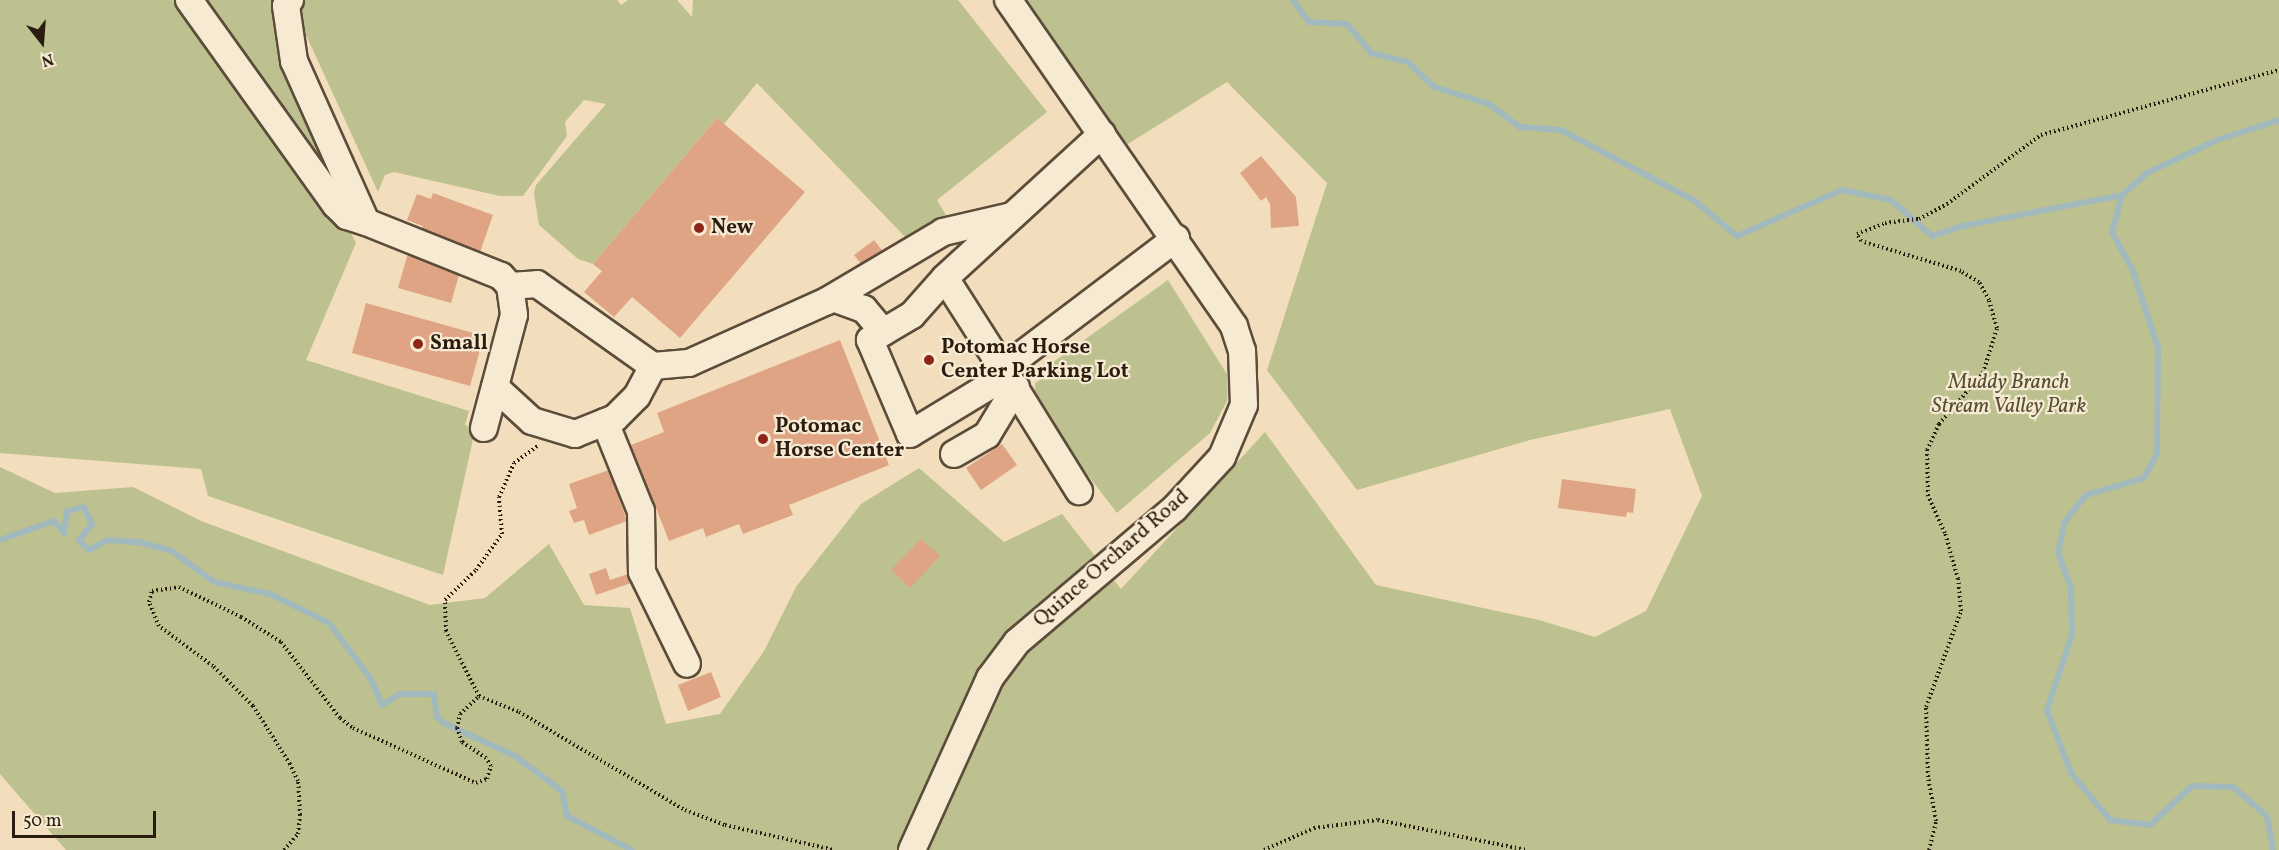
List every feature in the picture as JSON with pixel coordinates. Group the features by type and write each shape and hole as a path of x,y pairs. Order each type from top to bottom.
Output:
{"street":[{"path":"189,0 336,205 347,216 501,276 510,286 514,315 484,428"},
{"path":"290,0 286,6 294,61 366,222"},
{"name":"Quince Orchard Road","path":"912,850 990,678 1017,642 1174,509 1222,457 1244,405 1242,351 1234,326 1176,238 1008,0"},
{"path":"1102,134 945,278 912,315 870,339 910,434 1009,377 1176,238"},
{"path":"510,286 537,284 652,366 688,363 832,298 943,232 1012,216"},
{"path":"945,278 1079,491"},
{"path":"832,298 864,309 884,332"},
{"path":"495,387 532,421 575,434 605,422 637,396 652,366"},
{"path":"954,454 987,435 1009,377"},
{"path":"605,422 641,512 642,572 687,664"}],"path":[{"path":"1929,850 1936,821 1928,777 1926,707 1961,611 1958,579 1945,534 1928,496 1927,450 1939,424 1983,373 1997,328 1989,300 1979,282 1961,270 1861,242 1857,234 1885,223 1919,219 1947,204 2041,135 2279,70"},
{"path":"575,434 544,442 514,463 499,497 502,534 476,570 445,600 446,631 479,696 519,712 685,810 725,825 834,850"},
{"path":"284,850 298,834 300,815 298,781 290,764 253,706 213,666 159,626 149,602 152,591 179,587 241,617 281,642 340,718 353,728 476,783 487,779 491,766 486,758 460,740 457,728 460,714 479,696"},
{"path":"1264,850 1314,828 1378,820 1527,850"}],"green space":[{"path":"0,0 617,0 621,5 628,0 677,0 692,17 693,0 958,0 1047,112 937,200 946,215 909,241 757,83 724,124 717,118 593,264 578,259 539,225 534,193 536,185 606,104 584,100 565,122 567,136 523,196 500,196 394,172 385,175 378,192 307,37 276,46 354,213 347,225 356,243 306,360 469,411 465,425 475,430 443,575 208,496 201,469 0,453"},
{"name":"Muddy Branch Stream Valley Park","path":"1008,0 2279,0 2279,850 66,850 0,774 0,467 55,493 133,487 201,521 430,605 485,598 549,544 584,605 630,608 666,724 720,714 764,651 796,587 861,504 919,468 1004,542 1062,514 1121,589 1265,432 1376,585 1539,620 1595,637 1646,611 1702,496 1670,409 1530,440 1357,490 1267,370 1327,183 1227,82 1115,152"},
{"path":"1168,280 1228,376 1227,401 1210,433 1117,513 1035,406 1035,383 1053,372 1052,363"}],"building":[{"name":"New","path":"717,118 805,192 680,338 632,297 614,317 584,292 602,271 593,264"},
{"path":"1261,156 1296,197 1299,226 1271,228 1270,204 1266,197 1261,201 1240,173"},
{"path":"433,193 493,215 480,252 421,231 423,226 407,220 417,194 431,199"},
{"path":"874,240 885,254 866,270 854,255"},
{"path":"408,253 461,268 451,303 398,288"},
{"name":"Small","path":"366,303 484,336 470,386 352,353"},
{"name":"Potomac Horse Center","path":"840,340 889,465 789,505 793,515 743,534 739,524 706,537 703,528 669,541 631,445 664,432 657,413"},
{"path":"1002,444 1017,465 981,490 966,468"},
{"path":"609,470 627,521 589,535 584,520 574,523 569,511 577,508 569,484"},
{"path":"1562,479 1636,489 1633,513 1627,512 1626,517 1558,508"},
{"path":"921,539 940,556 910,588 891,570"},
{"path":"606,568 610,580 631,573 634,582 596,595 589,574"},
{"path":"711,672 721,697 688,711 678,685"}],"waterway":[{"path":"1293,0 1309,22 1347,24 1371,53 1408,62 1434,87 1489,104 1520,127 1561,130 1695,201 1737,236 1842,190 1891,200 1932,236 1963,226 2122,195"},
{"path":"2273,850 2267,816 2233,787 2192,786 2150,825 2110,820 2071,773 2047,710 2072,635 2071,588 2058,553 2065,521 2086,495 2144,478 2157,454 2158,348 2133,271 2112,232 2122,195 2147,173 2217,140 2279,120"},
{"path":"0,540 54,521 64,533 67,511 84,507 92,524 79,540 89,550 108,540 139,542 172,551 214,582 270,594 329,623 371,679 382,705 400,694 434,694 437,717 444,723 515,756 562,791 567,816 632,850"}],"place":[{"name":"New","path":"699,228"},
{"name":"Small","path":"418,344"},
{"name":"Potomac Horse Center Parking Lot","path":"929,360"},
{"name":"Potomac Horse Center","path":"763,439"}]}
